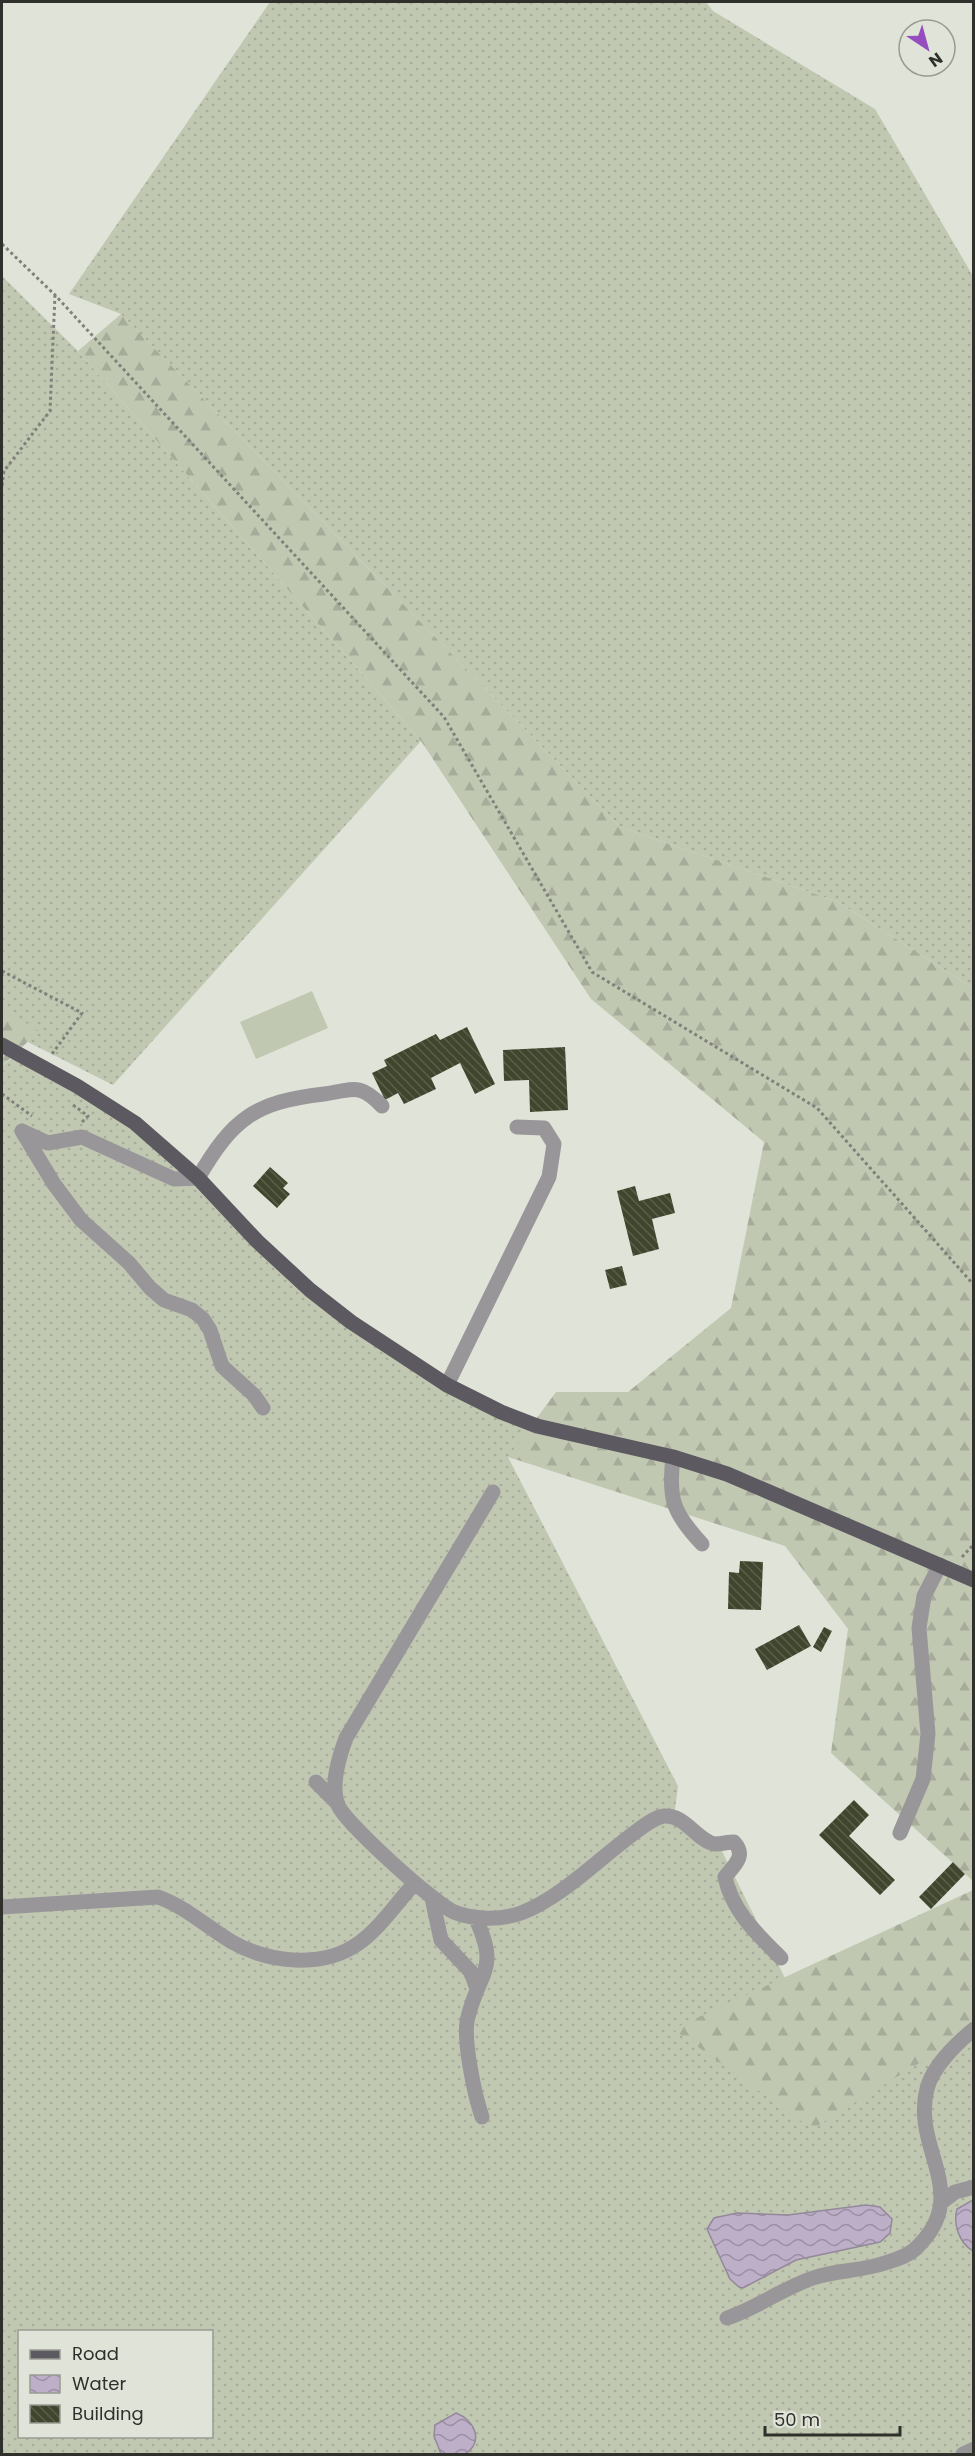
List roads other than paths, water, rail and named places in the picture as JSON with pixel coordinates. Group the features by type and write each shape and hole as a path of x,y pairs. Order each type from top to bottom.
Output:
{"main road":[{"path":"2,1045 77,1086 135,1123 198,1178 284,1267 323,1300 447,1385 501,1413 537,1426 673,1457 727,1474 974,1580"}],"street":[{"path":"263,1408 254,1395 222,1366 210,1330 203,1319 192,1310 164,1300 150,1288 129,1263 81,1220 54,1184 22,1131 48,1143 82,1137 174,1179 198,1178 226,1134 255,1112 299,1095 355,1088 374,1098 382,1106"},
{"path":"447,1385 549,1177 554,1144 544,1128 517,1127"},
{"path":"673,1457 670,1485 672,1503 684,1524 702,1544"},
{"path":"338,1804 337,1774 346,1738 493,1492"},
{"path":"900,1833 923,1779 928,1734 919,1628 924,1596 940,1565"},
{"path":"316,1782 338,1804 359,1833 432,1898 456,1913 475,1917 508,1916 522,1913 545,1901 656,1819 667,1816 683,1822 715,1844 734,1842 737,1844 740,1856 738,1862 725,1877 727,1887 743,1917 781,1958"},
{"path":"2,1907 158,1897 175,1903 249,1950 271,1957 323,1958 359,1943 378,1925 415,1882"},
{"path":"432,1898 441,1940 471,1972 477,1989"},
{"path":"475,1917 488,1952 488,1965 467,2019 475,2096 482,2117"},
{"path":"727,2318 816,2277 870,2268 912,2252 933,2231 941,2216 942,2202 937,2167 925,2122 927,2087 959,2041 974,2029"},
{"path":"942,2202 955,2192 974,2187"},
{"path":"963,2454 974,2450"}],"water":[{"path":"973,2200 973,2251 968,2248 958,2233 956,2215 957,2209"},
{"path":"866,2205 880,2207 892,2219 890,2233 880,2242 796,2260 743,2288 730,2279 707,2229 714,2218 737,2213 788,2215"},
{"path":"456,2413 463,2416 472,2426 476,2438 474,2444 465,2454 441,2454 434,2436 435,2425"}]}
